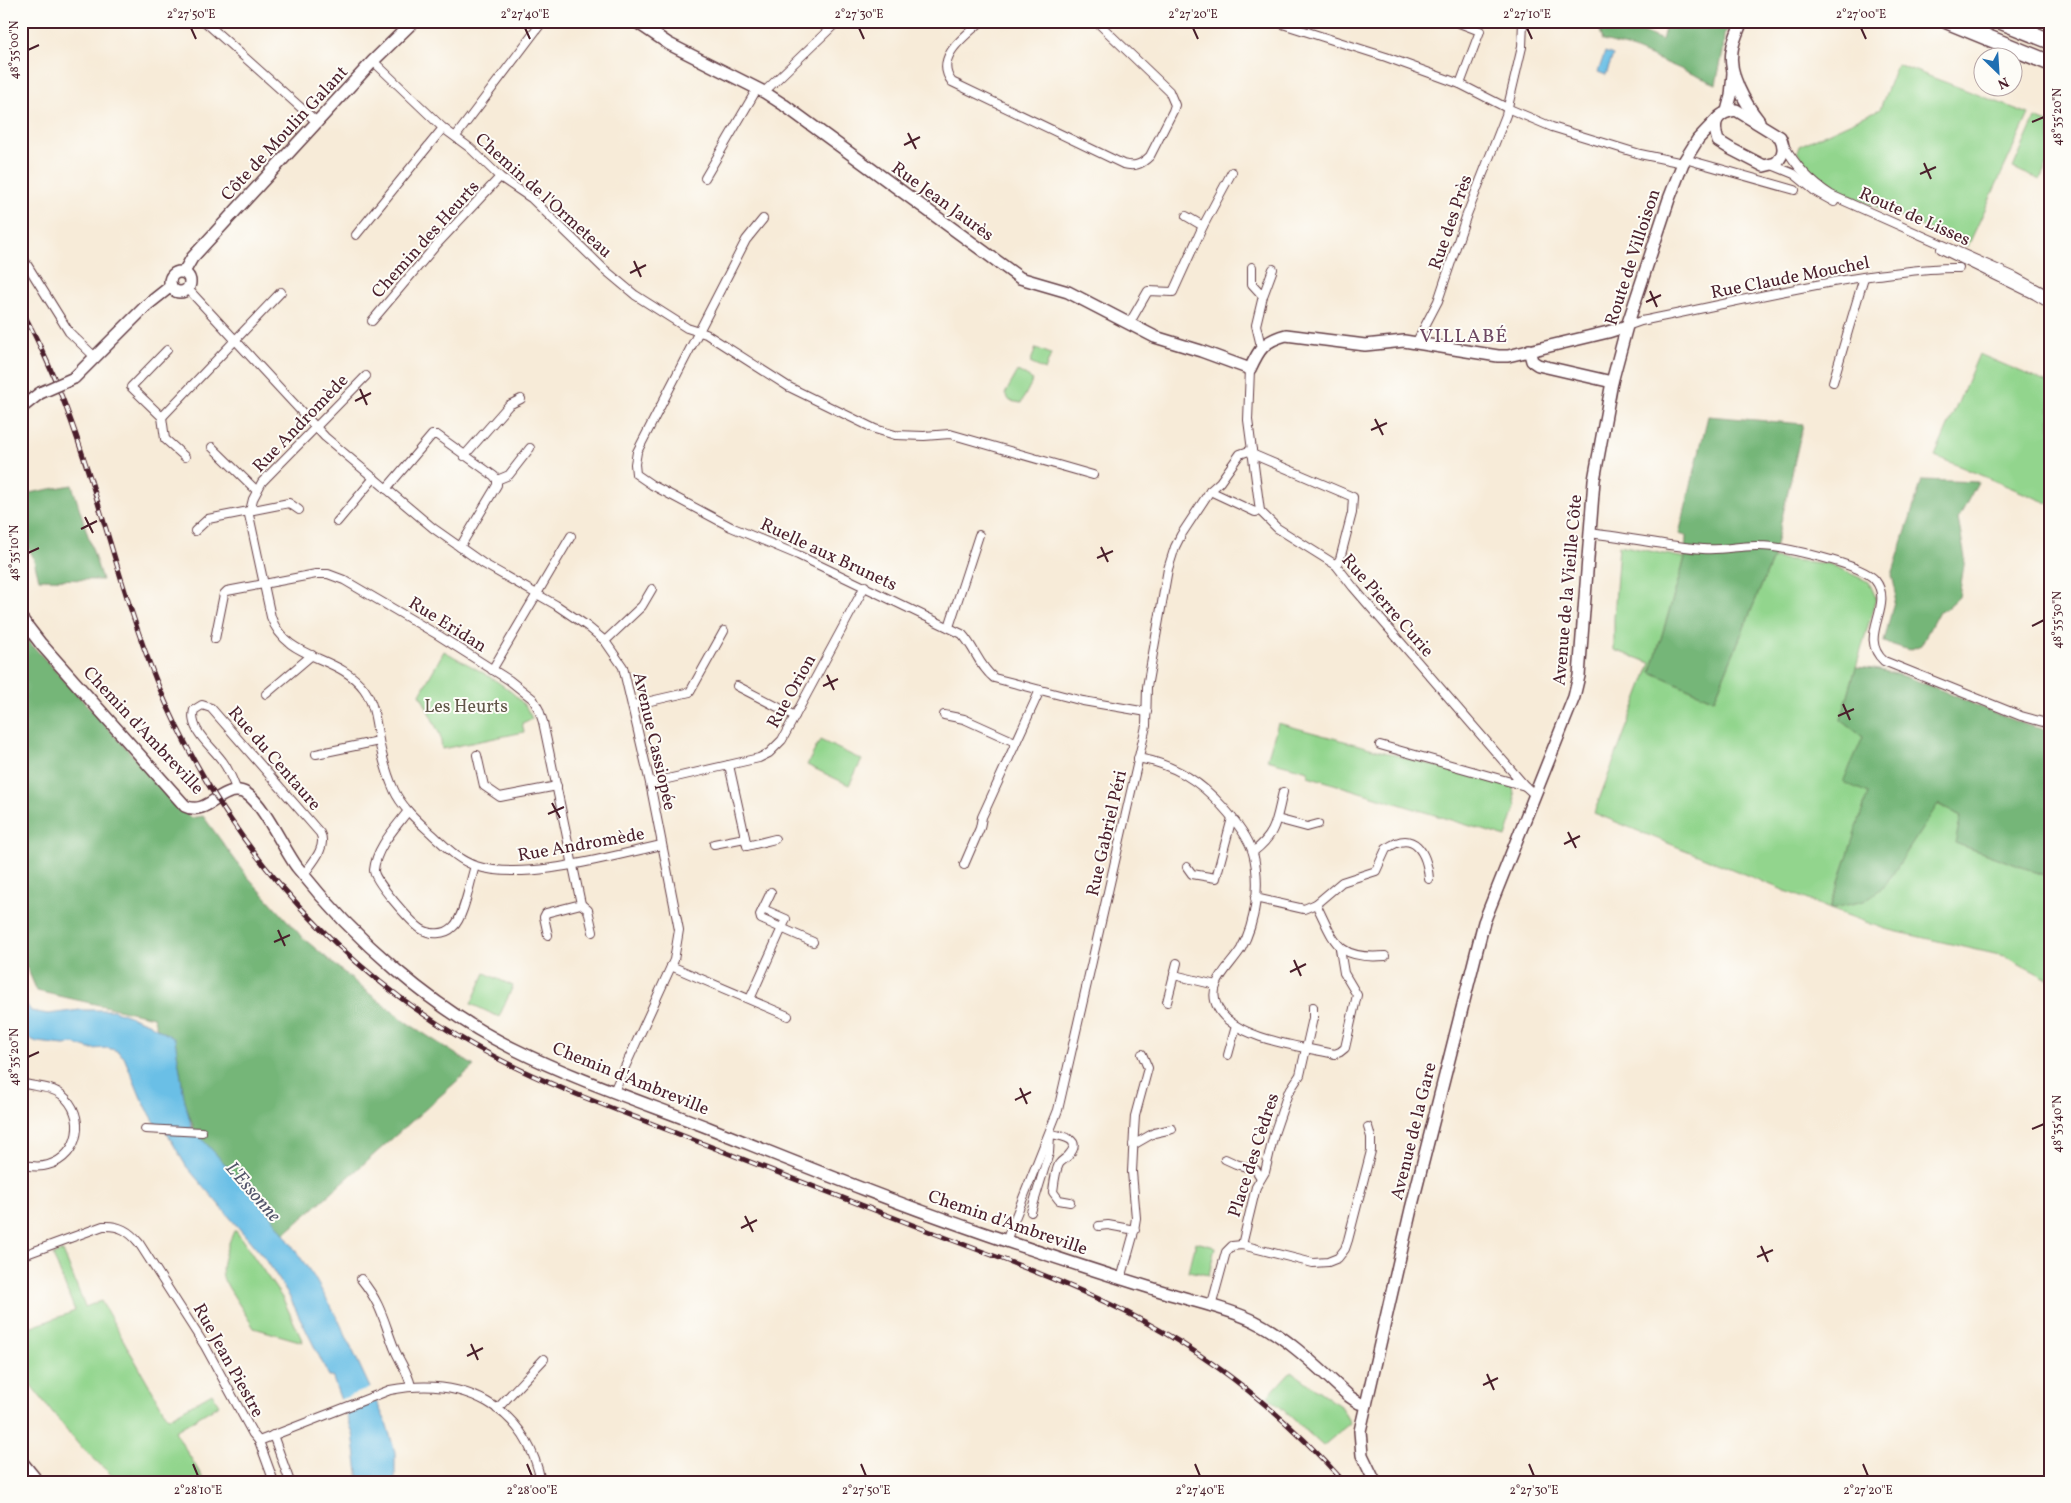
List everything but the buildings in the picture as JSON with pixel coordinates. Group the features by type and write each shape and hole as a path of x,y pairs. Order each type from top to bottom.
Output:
{"highway":[{"path":"1947,21 2050,63"},
{"path":"2000,21 2050,42"}],"street":[{"path":"204,21 318,123"},
{"name":"Côte de Moulin Galant","path":"21,408 40,393 74,378 147,305 171,286 172,276 176,273 184,272 192,258 373,61 414,21"},
{"path":"456,136 542,21"},
{"name":"Rue Jean Jaurès","path":"635,21 677,48 761,91 784,105 1012,273 1027,281 1068,292 1155,337 1250,369"},
{"path":"705,178 761,91 828,24 838,21"},
{"path":"982,21 975,25 949,54 946,70 952,82 1122,164 1137,166 1150,156 1174,111 1173,98 1169,91 1096,21"},
{"path":"1273,21 1386,57 1460,84 1507,108 1552,127 1640,154 1684,161 1795,190"},
{"path":"1454,21 1480,31 1460,84"},
{"name":"Rue des Près","path":"1416,343 1441,294 1466,217 1506,115 1522,47 1523,21"},
{"path":"1742,21 1732,49 1731,63 1733,72 1749,106 1762,125"},
{"name":"Chemin de l'Ormeteau","path":"373,61 443,128 456,136 500,177 531,198 604,269 635,295 687,328 706,334 790,387 876,429 896,435 924,436 950,434 1093,475"},
{"path":"1718,140 1715,125 1731,96 1733,72"},
{"path":"1694,147 1718,140 1764,166 1772,165 1781,159 1783,143 1780,137 1736,110 1722,115"},
{"name":"Route de Villoison","path":"1612,382 1627,326 1669,199 1684,161 1698,139 1722,115"},
{"path":"356,235 443,128"},
{"name":"Route de Lisses","path":"1783,143 1794,162 1819,187 1831,195 2015,277 2050,296"},
{"name":"Route de Lisses","path":"1772,165 1794,174 1823,196 1945,251 2050,304"},
{"path":"1130,324 1148,291 1174,292 1203,226 1232,172"},
{"name":"Chemin des Heurts","path":"372,320 438,243 500,177"},
{"path":"1186,216 1203,226"},
{"path":"700,333 746,240 762,219"},
{"path":"21,255 69,332 96,358"},
{"path":"1252,267 1252,284 1263,296"},
{"name":"Rue Claude Mouchel","path":"1627,326 1641,321 1823,284 1940,268 1960,268"},
{"path":"1261,346 1256,325 1263,296 1273,269"},
{"path":"171,286 179,292 188,289 190,281 184,272"},
{"path":"1833,382 1864,277"},
{"name":"Avenue Cassiopée","path":"188,289 316,427 374,478 433,528 484,564 537,594 587,626 605,641 623,667 650,783 679,930 678,944 671,966 614,1091"},
{"path":"162,417 281,292"},
{"path":"1210,492 1255,512 1260,511 1248,420 1250,369 1261,346 1278,337 1286,335 1365,345 1404,341 1508,356 1627,326"},
{"name":"Ruelle aux Brunets","path":"700,333 638,452 635,464 636,474 652,485 731,527 865,586 962,634 969,642 984,671 994,678 1083,701 1147,712"},
{"path":"167,350 131,386 162,417 165,438 184,457"},
{"path":"1529,350 1532,361 1538,365 1612,382"},
{"name":"Rue Andromède","path":"366,376 256,490 250,511 271,617 277,632 283,640 344,670 353,676 364,689 371,702 379,741 394,790 408,810 448,849 460,858 475,866 520,872 572,864 662,845"},
{"name":"Avenue de la Vieille Côte","path":"1535,795 1574,697 1579,676 1594,480 1612,382"},
{"path":"464,456 508,406 521,399"},
{"path":"386,488 432,435 437,435 497,480"},
{"path":"212,447 256,490"},
{"path":"497,480 509,474 530,448"},
{"path":"1252,452 1353,498 1352,513 1340,559 1336,565"},
{"name":"Rue Gabriel Péri","path":"1006,1241 1058,1110 1146,726 1147,692 1168,569 1181,535 1210,492 1220,482 1240,454 1252,452"},
{"path":"337,522 374,478"},
{"path":"460,547 497,485 497,480"},
{"path":"195,531 208,519 289,503 299,510"},
{"name":"Rue Pierre Curie","path":"1260,511 1277,528 1336,565 1525,786 1535,795"},
{"path":"1590,533 1705,550 1763,546 1828,559 1867,573 1875,580 1882,596 1882,604 1875,625 1873,641 1876,652 1884,661 2021,716 2050,724"},
{"path":"949,627 979,535"},
{"path":"492,670 571,536"},
{"name":"Rue Eridan","path":"215,639 225,592 316,574 336,576 430,630 525,692 536,704 543,722 581,904 588,910 593,932"},
{"name":"Rue Orion","path":"650,783 759,758 769,753 782,740 865,586"},
{"path":"605,641 642,606 652,589"},
{"name":"Chemin d'Ambreville","path":"21,618 41,644 185,806 193,810 200,809 232,790 249,795 281,844 304,874 371,946 435,1002 515,1050 614,1091 923,1212 1121,1279 1244,1317 1267,1328 1289,1344 1350,1397 1366,1405"},
{"path":"633,705 690,692 724,630"},
{"path":"266,694 312,655"},
{"path":"737,686 795,716"},
{"path":"964,865 1015,742 1040,690"},
{"name":"Rue du Centaure","path":"237,791 224,764 199,733 194,722 194,710 202,705 210,708 320,833 322,837 321,848 304,874"},
{"path":"944,715 964,719 1015,742"},
{"path":"316,754 379,741"},
{"path":"1380,745 1525,786"},
{"path":"477,755 484,786 500,798 557,786"},
{"path":"1138,758 1168,766 1190,776 1208,791 1232,818 1253,852 1257,884 1251,927 1242,948 1216,985 1214,1000 1218,1010 1248,1034 1335,1054 1345,1048 1357,995 1344,973 1340,949 1325,925 1316,904"},
{"path":"730,765 747,846 775,839"},
{"path":"1253,852 1275,829 1283,792"},
{"name":"Avenue de la Gare","path":"1375,1482 1368,1470 1361,1448 1360,1431 1411,1209 1484,922 1535,795"},
{"path":"408,810 376,858 373,873 381,887 422,930 438,934 453,928 460,919 475,866"},
{"path":"1187,867 1192,874 1216,878 1232,818"},
{"path":"1277,819 1307,827 1318,824"},
{"path":"714,844 745,838"},
{"path":"1255,898 1304,909 1316,904 1326,894 1347,879 1369,875 1376,871 1386,849 1406,840 1415,842 1418,847 1428,870 1429,879"},
{"path":"750,999 786,919 763,909 771,892"},
{"path":"548,935 544,917 546,913 581,904"},
{"path":"782,928 813,942"},
{"path":"1340,949 1365,956 1385,956"},
{"path":"1167,1002 1177,963"},
{"path":"671,966 788,1016"},
{"path":"1174,975 1216,985"},
{"name":"Place des Cèdres","path":"1242,1245 1256,1187 1265,1172 1274,1134 1288,1093 1300,1075 1313,1018 1313,1006"},
{"path":"1228,1055 1236,1026"},
{"path":"1121,1279 1135,1230 1136,1206 1132,1172 1135,1116 1148,1068 1142,1054"},
{"path":"21,1083 49,1088 62,1094 72,1108 78,1126 75,1141 65,1156 48,1165 34,1167 21,1165"},
{"path":"1211,1307 1226,1252 1232,1246 1242,1245 1314,1263 1328,1262 1338,1258 1348,1240 1371,1151 1371,1137 1368,1127"},
{"path":"145,1129 202,1132"},
{"path":"1133,1145 1154,1133 1172,1129"},
{"path":"1031,1212 1049,1153 1050,1134 1066,1137 1072,1140 1074,1144 1072,1151 1059,1165 1053,1192 1060,1200 1070,1202"},
{"path":"1225,1159 1256,1170 1261,1178"},
{"path":"1099,1226 1108,1224 1135,1230"},
{"name":"Rue Jean Piestre","path":"21,1256 103,1226 114,1226 130,1232 185,1313 214,1361 253,1434 259,1441 377,1394 411,1386 453,1388 484,1400 497,1409 526,1440 538,1465 541,1482"},
{"path":"361,1279 380,1305 395,1349 408,1375 411,1386"},
{"path":"497,1409 544,1359"},
{"path":"273,1435 290,1482"},
{"path":"259,1441 274,1482"},
{"path":"21,1461 38,1482"}],"green space":[{"path":"1602,21 1616,21 1662,40 1667,21 1734,21 1724,35 1723,52 1716,84 1631,48 1603,41 1600,30 1603,27"},
{"path":"1897,64 1974,93 1974,98 1987,98 2029,114 1968,246 1827,186 1811,172 1797,152 1799,146 1880,109"},
{"path":"2035,118 2050,124 2050,159 2040,180 2013,168"},
{"path":"1036,348 1051,354 1045,370 1030,363"},
{"path":"1979,354 2050,384 2050,504 1935,456"},
{"path":"1018,371 1033,380 1021,403 1010,401 1005,394"},
{"path":"1708,416 1803,424 1773,558 1714,700 1651,672 1685,558 1686,536 1679,534"},
{"path":"1922,480 1978,482 1958,519 1965,558 1959,597 1946,609 1939,611 1921,645 1909,650 1884,642 1896,593 1892,575"},
{"path":"72,485 102,580 39,579 33,557 21,533 21,500 29,493"},
{"path":"1619,545 1685,558 1651,672 1714,700 1773,558 1830,564 1869,582 1876,598 1841,720 1863,737 1869,793 1830,908 1885,886 1937,804 1961,816 1956,843 2050,877 2050,980 2004,956 1885,929 1830,909 1594,813 1651,663 1614,650 1614,618"},
{"path":"21,633 190,818 203,816 247,876 303,938 406,1022 474,1066 281,1237 202,1150 153,1017 37,991 21,954"},
{"name":"Les Heurts","path":"444,651 494,680 518,698 532,719 522,723 524,732 442,749 440,735 420,694"},
{"path":"1856,667 1874,669 1909,678 2015,721 2050,730 2050,877 1955,843 1961,816 1938,804 1885,886 1864,901 1830,909 1868,793 1843,782 1863,737 1841,720"},
{"path":"1278,723 1513,787 1516,806 1506,837 1308,776 1308,771 1267,760"},
{"path":"820,740 862,760 849,785 807,765"},
{"path":"485,973 513,986 499,1017 471,1004"},
{"path":"234,1231 236,1231 283,1299 303,1342 254,1328 225,1282 222,1270 223,1263"},
{"path":"1196,1242 1215,1247 1209,1275 1189,1271"},
{"path":"63,1251 85,1307 101,1301 168,1418 212,1393 219,1405 175,1431 205,1482 119,1482 79,1445 21,1373 21,1331 75,1311 53,1255"},
{"path":"1291,1371 1340,1406 1350,1423 1323,1446 1268,1396"}],"water":[{"path":"1605,52 1613,55 1606,75 1598,72"},
{"path":"21,971 27,1005 31,1011 48,1014 80,1010 113,1010 148,1023 175,1039 184,1097 192,1128 268,1211 314,1277 338,1319 386,1422 395,1452 395,1482 359,1482 353,1433 332,1376 329,1376 287,1292 267,1261 186,1166 163,1126 157,1126 141,1098 124,1057 117,1051 108,1048 90,1049 74,1044 64,1045 37,1042 21,1035"}],"pier":[{"path":"373,1387 379,1400 344,1413 339,1400"}],"railway":[{"path":"21,309 44,354 63,400 80,446 139,633 156,680 181,735 227,815 263,864 306,913 355,960 408,1003 436,1022 495,1057 537,1077 832,1194 1041,1274 1095,1297 1147,1323 1202,1356 1253,1394 1300,1436 1344,1482"}],"district":[{"name":"VILLABÉ","path":"1464,335"}],"water label":[{"name":"L'Essonne","path":"254,1191"}]}
